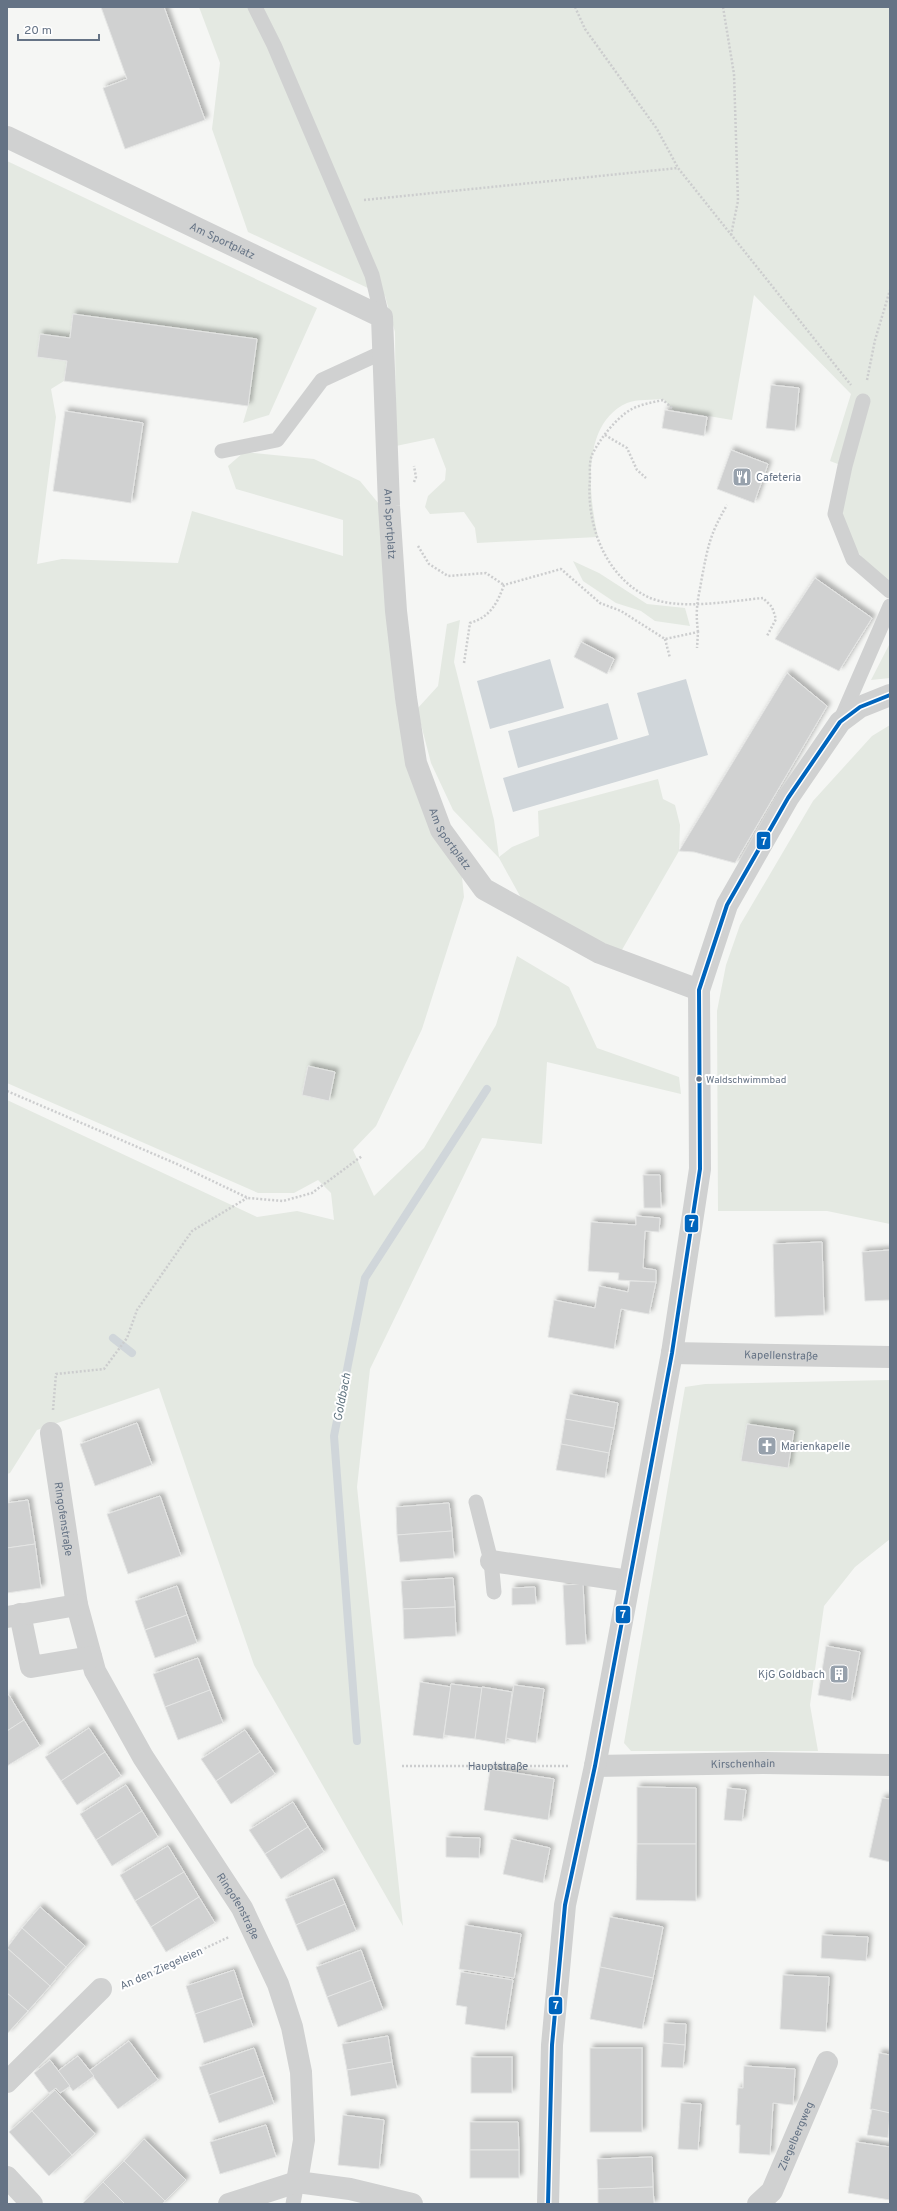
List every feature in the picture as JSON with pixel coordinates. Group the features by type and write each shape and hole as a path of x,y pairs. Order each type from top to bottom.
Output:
{"street":[{"name":"Am Sportplatz","path":"7,137 382,317 388,506 396,611 406,698 416,763 441,830 484,889 600,953 700,990"},
{"path":"548,2204 552,2045 565,1906 595,1766 672,1353 700,1168 700,990 727,905 788,798 840,722 860,707 890,695"},
{"name":"Kapellenstraße","path":"672,1353 890,1357"},
{"name":"Ringofenstraße","path":"51,1433 77,1605 95,1671 143,1757 242,1908 278,1984 292,2027 301,2072 304,2140 297,2182"},
{"path":"491,1561 629,1581"},
{"path":"77,1605 14,1615 31,1667 91,1657"},
{"name":"Kirschenhain","path":"595,1766 755,1763 890,1764"},
{"path":"7,2082 101,1990"},
{"name":"Ziegelbergweg","path":"758,2204 772,2191 827,2062"},
{"path":"7,2177 32,2204"},
{"path":"229,2204 297,2182 350,2190 387,2201 412,2204"}],"lane":[{"path":"255,7 274,45 372,275 382,317"},
{"path":"222,451 277,440 322,380 383,352"},
{"path":"864,401 845,466 835,514 853,559 890,591"},
{"path":"840,722 890,606"},
{"path":"476,1502 491,1561 494,1592"},
{"path":"293,2204 297,2182"}],"path":[{"path":"575,7 585,29 657,129 678,168 864,401"},
{"path":"723,7 734,74 738,201 731,235"},
{"path":"341,203 678,168"},
{"path":"864,401 875,340 890,290"},
{"path":"672,408 663,400 638,406 612,424 592,456 589,494 591,518 606,558 629,586 650,598 678,604 763,598 772,607 776,619 768,636"},
{"path":"605,435 627,448 637,470 646,478"},
{"path":"413,483 416,477 414,462"},
{"path":"697,648 698,632 696,603 706,551 714,527 727,505"},
{"path":"415,541 429,564 448,576 486,573 504,585 561,569 600,603 621,611 664,639 670,658"},
{"path":"464,663 470,623 482,619 497,602 504,585"},
{"path":"664,639 698,632"},
{"path":"7,1091 177,1164 248,1198 283,1201 312,1193 362,1156"},
{"path":"51,1433 56,1374 104,1369 127,1338 137,1310 192,1231 248,1198"},
{"name":"Hauptstraße","path":"402,1766 595,1766"},
{"name":"An den Ziegeleien","path":"101,1990 122,1987 251,1926"}],"shaded area":[{"path":"199,7 890,7 890,583 869,566 838,527 851,469 830,461 851,394 754,295 732,420 673,410 663,399 627,403 612,413 601,427 595,444 591,483 592,502 598,537 477,543 475,528 464,512 430,514 425,507 428,496 445,480 446,469 434,438 396,446 395,332 385,296 248,232 212,129 220,63"},
{"path":"7,161 317,308 269,415 243,423 248,406 257,339 73,314 70,338 40,334 37,357 67,361 64,381 51,389 56,417 37,564 62,559 178,563 192,511 343,556 343,520 236,489 228,466 244,452 314,459 360,481 379,504 395,698 409,770 462,877 464,897 422,1029 376,1126 353,1150 374,1196 424,1148 496,1025 517,956 569,987 597,1048 679,1077 681,1094 547,1062 542,1144 482,1138 370,1369 357,1487 403,1926 254,1665 159,1388 37,1430 10,1473 7,1474 7,1100 257,1217 297,1211 334,1220 331,1193 318,1180 294,1193 258,1193 7,1083"},
{"path":"573,561 599,573 647,604 685,608 690,626 655,621 641,611 616,603 583,581"},
{"path":"460,620 454,662 494,820 499,857 512,847 539,836 538,811 658,779 663,799 675,805 680,825 679,851 619,955 526,907 499,858 453,810 431,763 417,709 438,686 447,624"},
{"path":"890,643 890,678 871,680"},
{"path":"550,659 564,708 490,729 477,681"},
{"path":"686,679 708,755 513,812 503,778 649,735 637,693"},
{"path":"608,703 618,739 518,768 508,731"},
{"path":"890,725 890,1224 827,1211 718,1211 717,1011 726,965 740,925 813,801 872,736"},
{"path":"890,1380 890,1539 855,1567 824,1606 810,1705 818,1751 631,1751 624,1743 685,1387 705,1384"}],"building":[{"path":"101,7 164,7 205,120 125,149 103,88 127,79"},
{"path":"73,314 257,339 248,406 64,381 67,361 37,357 40,334 70,338"},
{"path":"771,385 799,388 795,431 766,428"},
{"path":"665,410 707,417 704,436 662,428"},
{"path":"65,411 143,423 131,503 53,491"},
{"name":"Cafeteria","path":"731,450 768,464 754,503 717,489"},
{"path":"815,578 872,618 839,671 775,639"},
{"path":"581,642 614,659 607,674 574,657"},
{"path":"787,673 827,706 735,863 694,852 679,851"},
{"path":"308,1066 335,1072 329,1101 302,1095"},
{"path":"643,1175 660,1175 661,1208 644,1208"},
{"path":"636,1216 660,1218 659,1232 645,1231 643,1268 656,1270 656,1282 618,1280 619,1273 588,1271 591,1222 636,1225"},
{"path":"822,1242 824,1315 775,1317 773,1244"},
{"path":"890,1250 890,1300 865,1301 862,1252"},
{"path":"630,1281 656,1282 649,1314 621,1309 614,1349 548,1337 554,1300 595,1308 599,1286 628,1292"},
{"path":"570,1394 618,1403 614,1428 565,1419"},
{"path":"565,1419 614,1428 609,1453 561,1444"},
{"path":"137,1423 152,1465 95,1486 80,1444"},
{"name":"Marienkapelle","path":"747,1424 794,1431 788,1468 741,1461"},
{"path":"561,1444 609,1453 605,1478 556,1470"},
{"path":"160,1496 181,1556 128,1574 107,1514"},
{"path":"28,1500 35,1544 7,1548 7,1503"},
{"path":"449,1503 452,1531 397,1535 396,1507"},
{"path":"452,1531 454,1558 400,1562 397,1535"},
{"path":"35,1544 41,1588 7,1593 7,1548"},
{"path":"453,1578 455,1607 403,1609 401,1581"},
{"path":"583,1584 586,1644 566,1645 563,1585"},
{"path":"177,1586 187,1615 145,1630 135,1601"},
{"path":"535,1587 536,1604 512,1605 512,1588"},
{"path":"455,1607 456,1636 404,1639 403,1609"},
{"path":"187,1615 197,1643 155,1658 145,1630"},
{"name":"KjG Goldbach","path":"826,1646 860,1652 851,1701 818,1695"},
{"path":"198,1658 210,1690 165,1707 153,1674"},
{"path":"420,1682 451,1687 443,1739 413,1735"},
{"path":"451,1684 482,1688 475,1739 444,1735"},
{"path":"514,1685 544,1689 536,1743 506,1738"},
{"path":"482,1687 512,1692 505,1744 475,1739"},
{"path":"210,1690 223,1723 178,1740 165,1707"},
{"path":"9,1695 24,1720 7,1731 7,1696"},
{"path":"24,1720 40,1746 7,1766 7,1731"},
{"path":"89,1728 105,1752 61,1781 45,1757"},
{"path":"245,1730 260,1752 216,1781 201,1759"},
{"path":"105,1752 121,1776 77,1805 61,1781"},
{"path":"260,1752 275,1774 231,1804 216,1781"},
{"path":"490,1769 554,1779 548,1820 484,1810"},
{"path":"126,1785 142,1811 96,1840 80,1814"},
{"path":"637,1787 696,1788 696,1844 637,1844"},
{"path":"727,1788 746,1790 742,1821 724,1820"},
{"path":"882,1798 890,1799 890,1862 869,1857"},
{"path":"293,1802 308,1827 265,1854 249,1830"},
{"path":"142,1811 158,1837 112,1866 96,1840"},
{"path":"308,1827 324,1852 281,1879 265,1854"},
{"path":"446,1837 480,1838 479,1858 446,1857"},
{"path":"511,1839 550,1848 543,1883 503,1874"},
{"path":"637,1844 696,1844 696,1901 636,1900"},
{"path":"168,1846 184,1872 135,1901 120,1875"},
{"path":"184,1872 199,1897 151,1927 135,1901"},
{"path":"334,1879 345,1904 296,1925 285,1899"},
{"path":"199,1897 215,1923 166,1952 151,1927"},
{"path":"345,1904 356,1931 307,1951 296,1925"},
{"path":"40,1907 85,1946 66,1967 22,1928"},
{"path":"610,1917 663,1927 653,1978 600,1967"},
{"path":"465,1925 521,1934 514,1978 459,1969"},
{"path":"22,1928 66,1967 50,1986 7,1948"},
{"path":"822,1935 868,1937 866,1961 821,1958"},
{"path":"7,1948 50,1986 28,2011 7,1993"},
{"path":"361,1950 372,1980 327,1997 316,1967"},
{"path":"600,1967 653,1978 642,2029 590,2019"},
{"path":"234,1970 243,1998 195,2014 186,1986"},
{"path":"461,1972 513,1980 505,2030 465,2024 467,2007 456,2005"},
{"path":"783,1975 829,1977 826,2032 780,2029"},
{"path":"372,1980 383,2010 338,2027 327,1997"},
{"path":"7,1993 28,2011 7,2034"},
{"path":"243,1998 253,2027 204,2043 195,2014"},
{"path":"664,2023 686,2024 685,2045 663,2043"},
{"path":"388,2036 392,2062 347,2070 342,2044"},
{"path":"129,2041 158,2080 118,2109 89,2071"},
{"path":"663,2043 685,2045 683,2068 661,2067"},
{"path":"254,2048 264,2076 209,2095 199,2067"},
{"path":"590,2048 642,2048 642,2132 590,2132"},
{"path":"879,2053 890,2055 890,2113 870,2109"},
{"path":"78,2056 94,2076 73,2091 58,2071"},
{"path":"471,2057 512,2057 512,2093 471,2093"},
{"path":"50,2060 70,2086 60,2093 56,2088 49,2093 34,2073"},
{"path":"392,2062 397,2088 351,2096 347,2070"},
{"path":"744,2066 795,2069 793,2105 773,2103 770,2155 739,2153 740,2125 736,2125 738,2088 743,2088"},
{"path":"264,2076 274,2104 219,2123 209,2095"},
{"path":"55,2090 95,2134 72,2155 32,2111"},
{"path":"681,2103 701,2104 698,2150 678,2149"},
{"path":"872,2109 890,2113 888,2138 867,2135"},
{"path":"32,2111 72,2155 49,2176 9,2132"},
{"path":"343,2115 384,2120 379,2169 338,2165"},
{"path":"470,2122 518,2122 519,2150 470,2150"},
{"path":"266,2125 276,2157 220,2174 210,2142"},
{"path":"144,2139 186,2180 165,2201 124,2161"},
{"path":"856,2142 890,2147 890,2200 848,2193"},
{"path":"470,2150 519,2150 519,2178 470,2178"},
{"path":"652,2157 653,2187 598,2189 597,2159"},
{"path":"124,2161 165,2201 162,2204 125,2204 103,2182"},
{"path":"103,2182 125,2204 82,2204"},
{"path":"653,2187 654,2204 598,2204 598,2189"}],"waterway":[{"name":"Goldbach","path":"357,1741 334,1436 365,1278 487,1089"},
{"path":"113,1338 132,1353"}],"transit line":[{"name":"7","path":"548,2204 552,2045 565,1905 595,1766 672,1353 700,1169 699,990 727,905 788,798 840,722 860,707 890,695"}],"place":[{"name":"Cafeteria","path":"742,477"},
{"name":"Waldschwimmbad","path":"699,1079"},
{"name":"Marienkapelle","path":"767,1446"},
{"name":"KjG Goldbach","path":"839,1674"}]}
